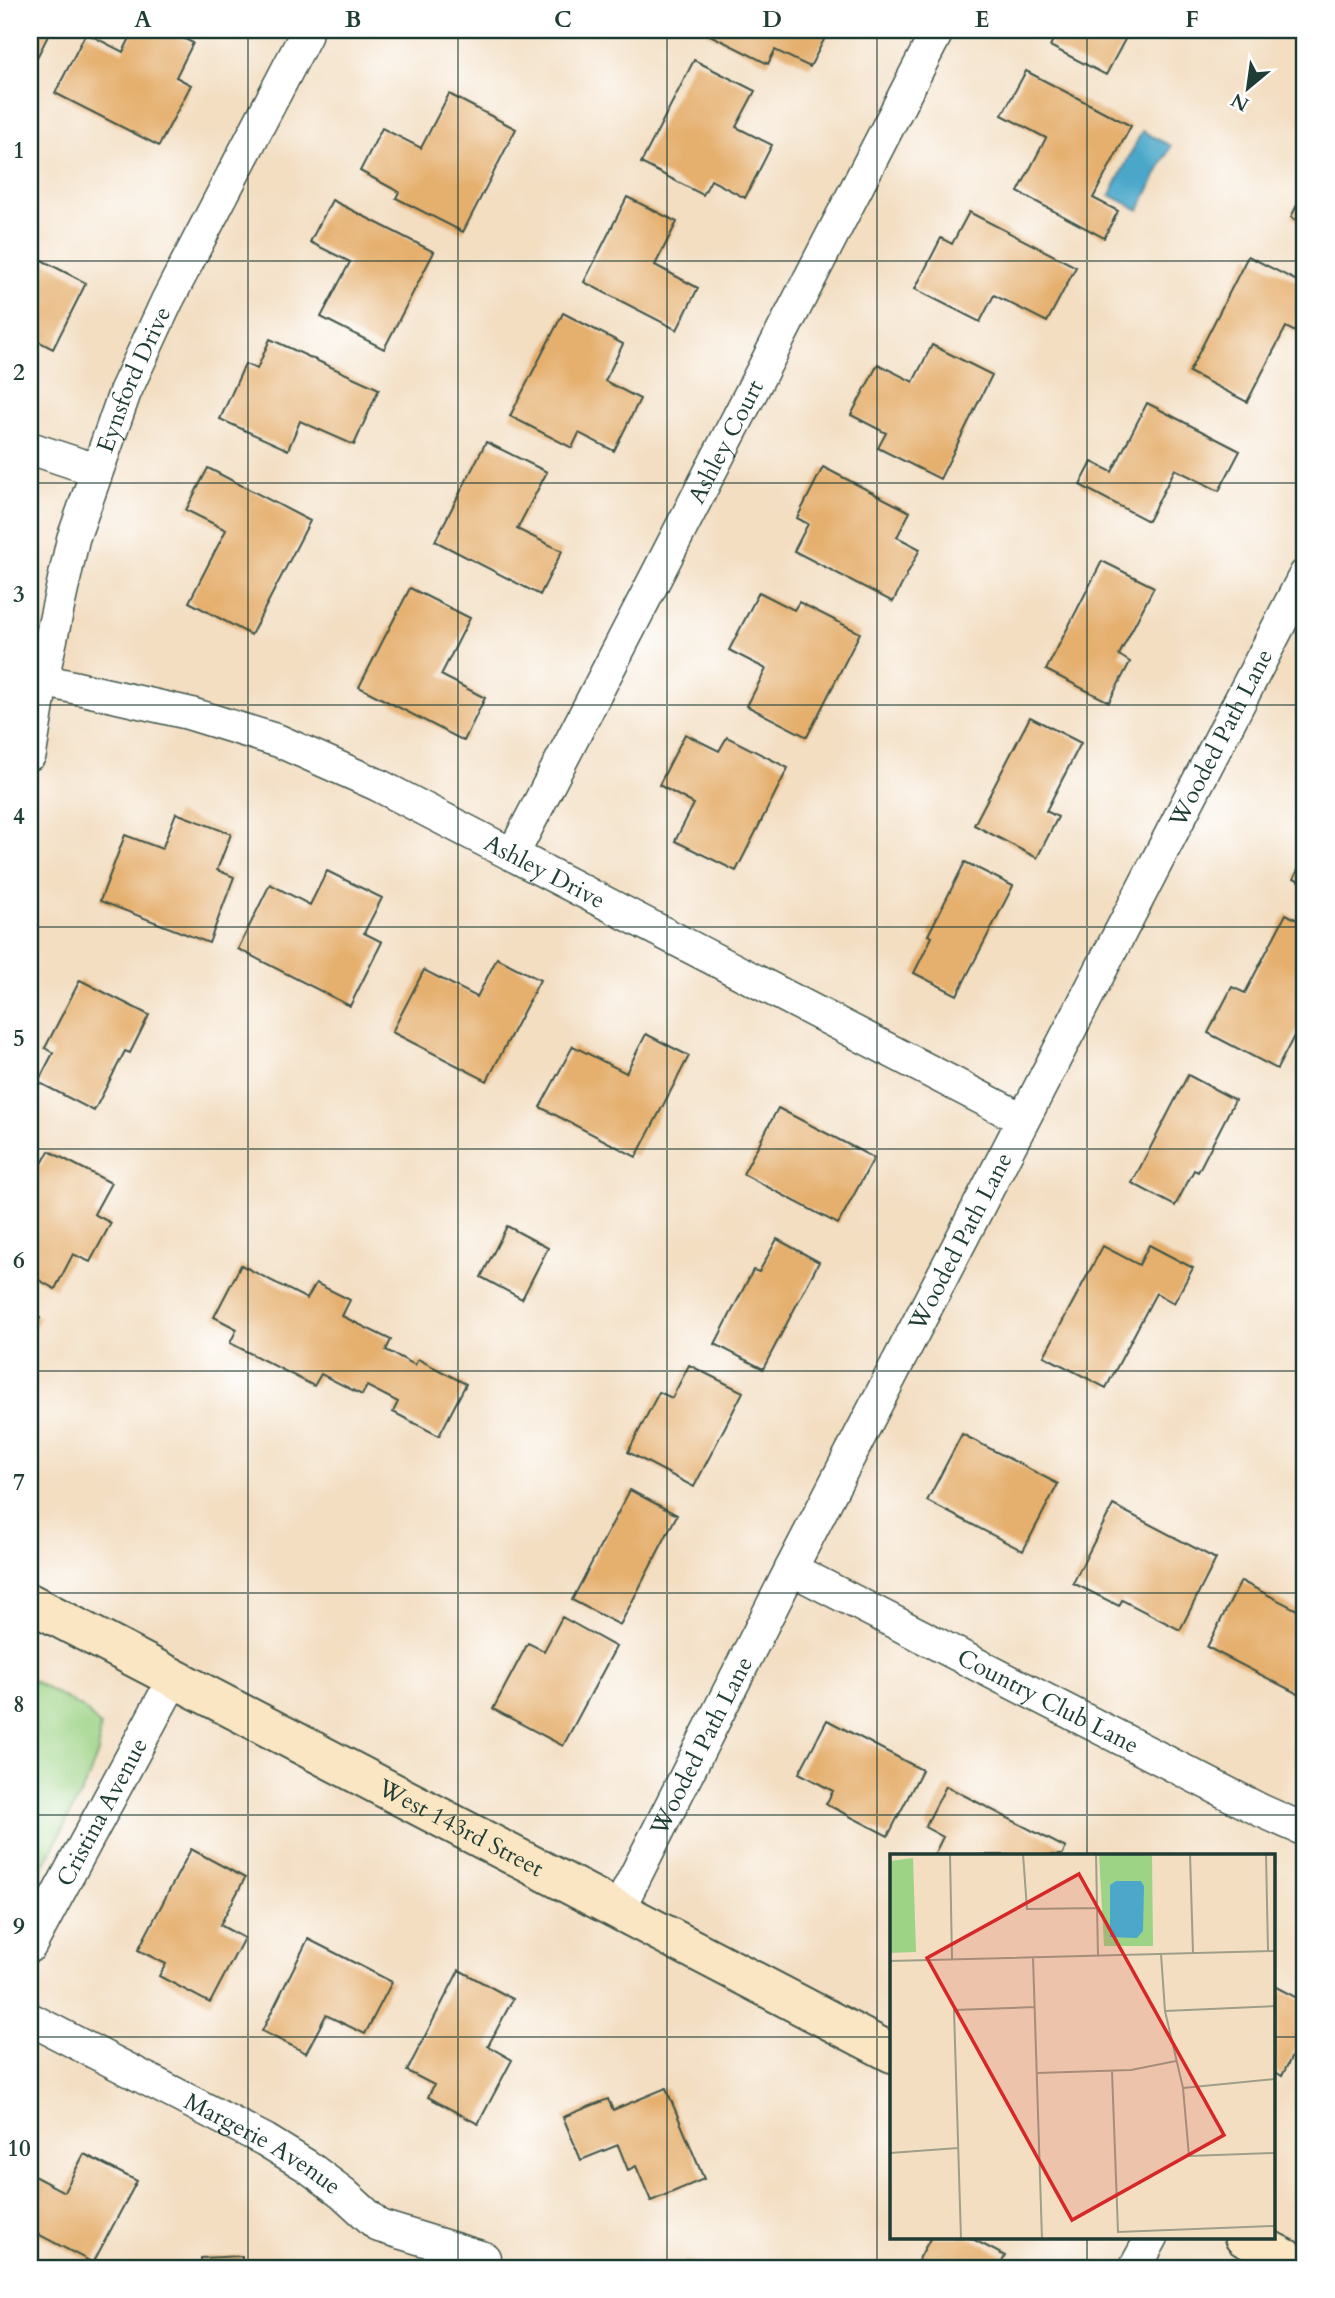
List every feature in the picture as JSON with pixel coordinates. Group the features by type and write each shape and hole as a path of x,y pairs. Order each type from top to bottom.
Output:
{"main road":[{"name":"West 143rd Street","path":"30,1603 890,2052"},
{"path":"1246,2238 1304,2268"}],"street":[{"name":"Eynsford Drive","path":"30,754 73,539 125,392 167,302 306,30"},
{"name":"Ashley Court","path":"513,854 938,30"},
{"path":"30,448 96,470"},
{"name":"Wooded Path Lane","path":"618,1910 791,1569 1305,575"},
{"name":"Ashley Drive","path":"43,680 188,713 279,741 378,785 1023,1119"},
{"name":"Country Club Lane","path":"791,1569 1262,1811 1305,1830"},
{"name":"Cristina Avenue","path":"30,1945 174,1678"},
{"name":"Margerie Avenue","path":"30,2019 265,2140 343,2193 379,2226 484,2258 478,2268"},
{"path":"1135,2268 1151,2238"}],"green space":[{"path":"30,1679 83,1708 100,1726 98,1752 89,1777 30,1893"}],"water":[{"path":"1142,131 1171,146 1139,210 1110,195"}],"building":[{"path":"30,30 51,30 30,71"},
{"path":"134,30 167,30 193,43 176,77 191,85 159,146 55,93 86,33 123,52"},
{"path":"708,30 829,30 810,67 775,50 768,64 706,33"},
{"path":"1058,30 1130,30 1106,75 1050,46"},
{"path":"694,60 755,91 736,127 772,145 745,198 711,180 703,195 641,163"},
{"path":"1026,71 1131,126 1093,198 1118,211 1104,238 1018,192 1046,138 1002,115"},
{"path":"449,94 516,129 463,232 396,198 399,192 360,171 382,128 421,148"},
{"path":"1305,189 1305,225 1291,217"},
{"path":"627,197 677,222 655,265 698,288 677,330 584,282"},
{"path":"332,200 434,252 384,349 321,317 350,262 310,242"},
{"path":"969,212 1076,267 1047,322 994,295 980,322 915,289 941,238 952,244"},
{"path":"30,254 86,283 53,349 30,337"},
{"path":"1248,256 1305,285 1305,322 1299,334 1286,327 1247,402 1189,372"},
{"path":"563,313 623,344 605,381 640,399 614,451 579,433 572,448 510,416"},
{"path":"270,339 379,389 354,445 300,421 288,450 220,419 245,364 257,369"},
{"path":"932,345 992,375 940,479 878,448 886,433 851,415 878,364 913,382"},
{"path":"1147,403 1240,451 1219,491 1175,469 1148,521 1080,485 1092,462 1112,472"},
{"path":"486,442 547,472 517,529 562,551 540,595 435,541"},
{"path":"823,467 910,512 897,537 920,549 893,602 794,551 808,524 797,518"},
{"path":"208,468 310,521 251,635 189,602 226,530 186,510"},
{"path":"1102,561 1154,587 1119,655 1130,662 1109,702 1046,670"},
{"path":"410,588 470,618 441,675 485,698 464,741 359,687"},
{"path":"759,592 794,610 799,602 860,633 807,737 747,706 766,669 729,650"},
{"path":"1030,717 1081,743 1046,811 1058,817 1037,858 974,825"},
{"path":"685,734 719,751 727,737 788,768 736,871 675,841 694,804 659,785"},
{"path":"176,813 231,834 217,870 234,877 209,943 100,901 125,835 162,849"},
{"path":"1305,856 1305,884 1294,878"},
{"path":"965,862 1013,886 957,995 914,973 932,937 928,935"},
{"path":"327,871 382,898 364,933 382,942 350,1006 238,949 270,884 310,905"},
{"path":"1286,914 1305,924 1305,1015 1277,1069 1208,1033 1232,987 1245,993"},
{"path":"497,958 540,980 487,1081 392,1032 424,970 477,997"},
{"path":"80,980 149,1015 130,1053 125,1051 94,1111 38,1082 53,1053 45,1048"},
{"path":"646,1034 689,1056 636,1157 540,1107 573,1046 626,1073"},
{"path":"1188,1075 1235,1100 1198,1172 1194,1170 1175,1206 1132,1183"},
{"path":"778,1108 874,1158 838,1224 743,1174"},
{"path":"49,1151 111,1183 94,1214 111,1223 90,1262 73,1254 55,1289 30,1275 30,1162 40,1167"},
{"path":"507,1226 548,1248 522,1299 481,1277"},
{"path":"777,1239 819,1262 763,1369 715,1344 753,1270 759,1272"},
{"path":"1149,1245 1193,1268 1174,1303 1156,1293 1106,1388 1044,1356 1103,1246 1139,1265"},
{"path":"241,1265 307,1299 316,1283 350,1300 342,1316 391,1340 386,1350 415,1365 418,1359 466,1384 439,1436 393,1412 398,1402 367,1386 362,1395 321,1374 314,1386 230,1343 237,1329 214,1317"},
{"path":"30,1313 40,1318 30,1338"},
{"path":"689,1365 743,1392 694,1487 628,1452 659,1392 672,1398"},
{"path":"962,1434 1058,1484 1023,1551 927,1501"},
{"path":"630,1490 677,1515 620,1625 572,1600"},
{"path":"1113,1505 1216,1559 1180,1630 1122,1600 1119,1606 1073,1583"},
{"path":"1241,1581 1305,1614 1304,1697 1207,1647"},
{"path":"562,1617 616,1647 563,1746 493,1709 528,1643 544,1651"},
{"path":"827,1720 922,1770 888,1836 826,1804 833,1791 799,1773"},
{"path":"946,1786 1066,1848 1063,1854 934,1854 943,1837 925,1827"},
{"path":"191,1849 245,1878 220,1925 244,1938 210,2003 159,1976 166,1964 138,1950"},
{"path":"308,1939 392,1982 365,2034 326,2015 306,2053 262,2031"},
{"path":"459,1970 513,1999 488,2046 512,2060 478,2124 428,2097 434,2085 407,2071"},
{"path":"1276,1987 1305,2002 1305,2030 1282,2076 1276,2072"},
{"path":"666,2088 704,2179 651,2201 636,2166 628,2170 618,2145 581,2160 563,2117 608,2099 613,2110"},
{"path":"84,2154 137,2181 93,2263 30,2230 30,2174 64,2192"},
{"path":"930,2238 971,2238 1005,2256 999,2268 914,2268"},
{"path":"242,2256 242,2268 201,2268 201,2258"},
{"path":"684,2260 716,2267 716,2268 683,2268"}]}
